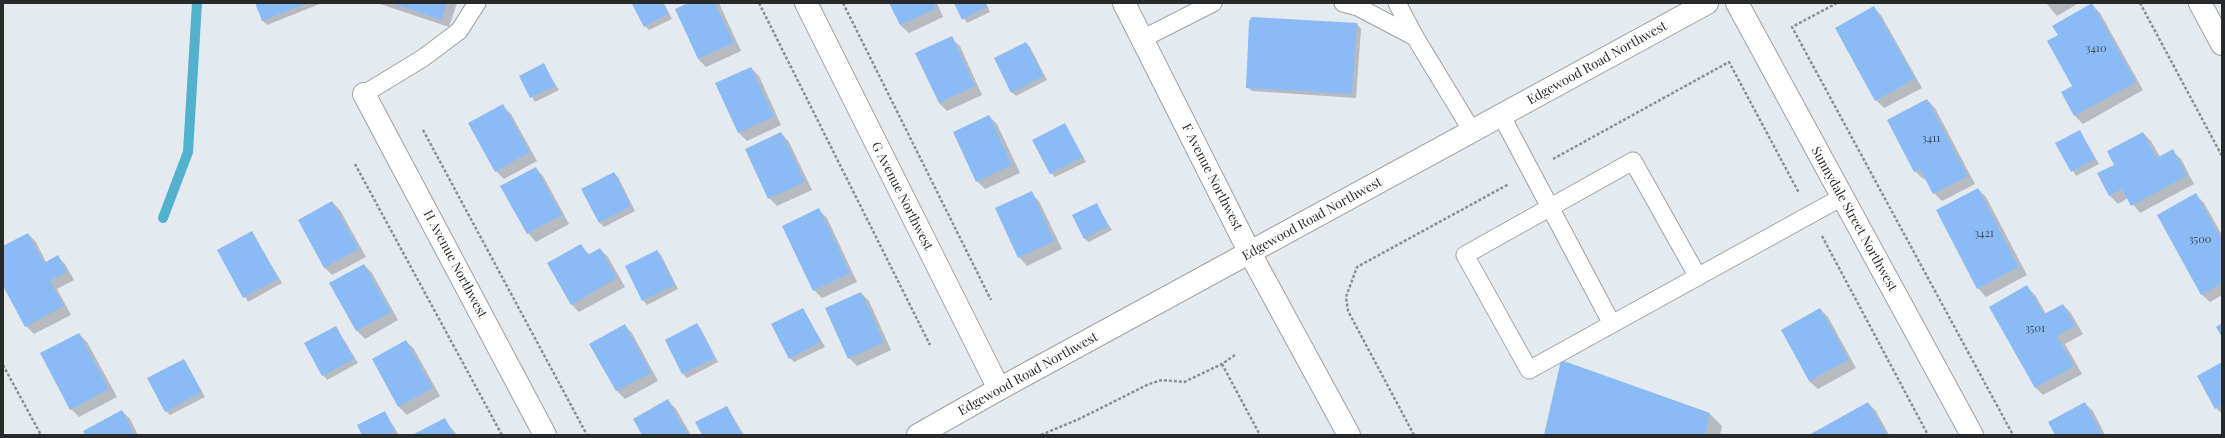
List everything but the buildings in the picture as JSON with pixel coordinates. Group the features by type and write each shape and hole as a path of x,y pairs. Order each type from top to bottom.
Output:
{"main road":[{"name":"G Avenue Northwest","path":"806,3 998,389"},
{"name":"F Avenue Northwest","path":"1124,3 1250,253 1349,435"},
{"name":"Edgewood Road Northwest","path":"918,435 998,389 1707,3"},
{"name":"Sunnydale Street Northwest","path":"1737,3 1972,435"},
{"path":"2200,3 2222,44"},
{"name":"H Avenue Northwest","path":"364,94 545,435"}],"lane":[{"path":"364,94 423,58 459,31 477,3"},
{"path":"1142,39 1213,3"},
{"path":"1343,3 1358,7 1415,37"},
{"path":"1397,3 1415,37 1472,131"},
{"path":"1501,116 1612,324"},
{"path":"1698,277 1633,160 1464,255 1529,370 1811,215 1842,197"}],"path":[{"path":"759,3 930,345"},
{"path":"843,3 991,300"},
{"path":"1837,3 1792,27 2013,435"},
{"path":"2140,3 2222,156"},
{"path":"1414,435 1348,311 1346,297 1357,267 1729,62 1928,435"},
{"path":"423,130 587,435"},
{"path":"355,164 502,435"},
{"path":"1041,435 1079,419 1149,384 1162,380 1184,382 1222,364 1235,355"},
{"path":"1222,364 1260,435"},
{"path":"3,366 41,435"}],"waterway":[{"path":"163,218 188,152 197,3"}]}
